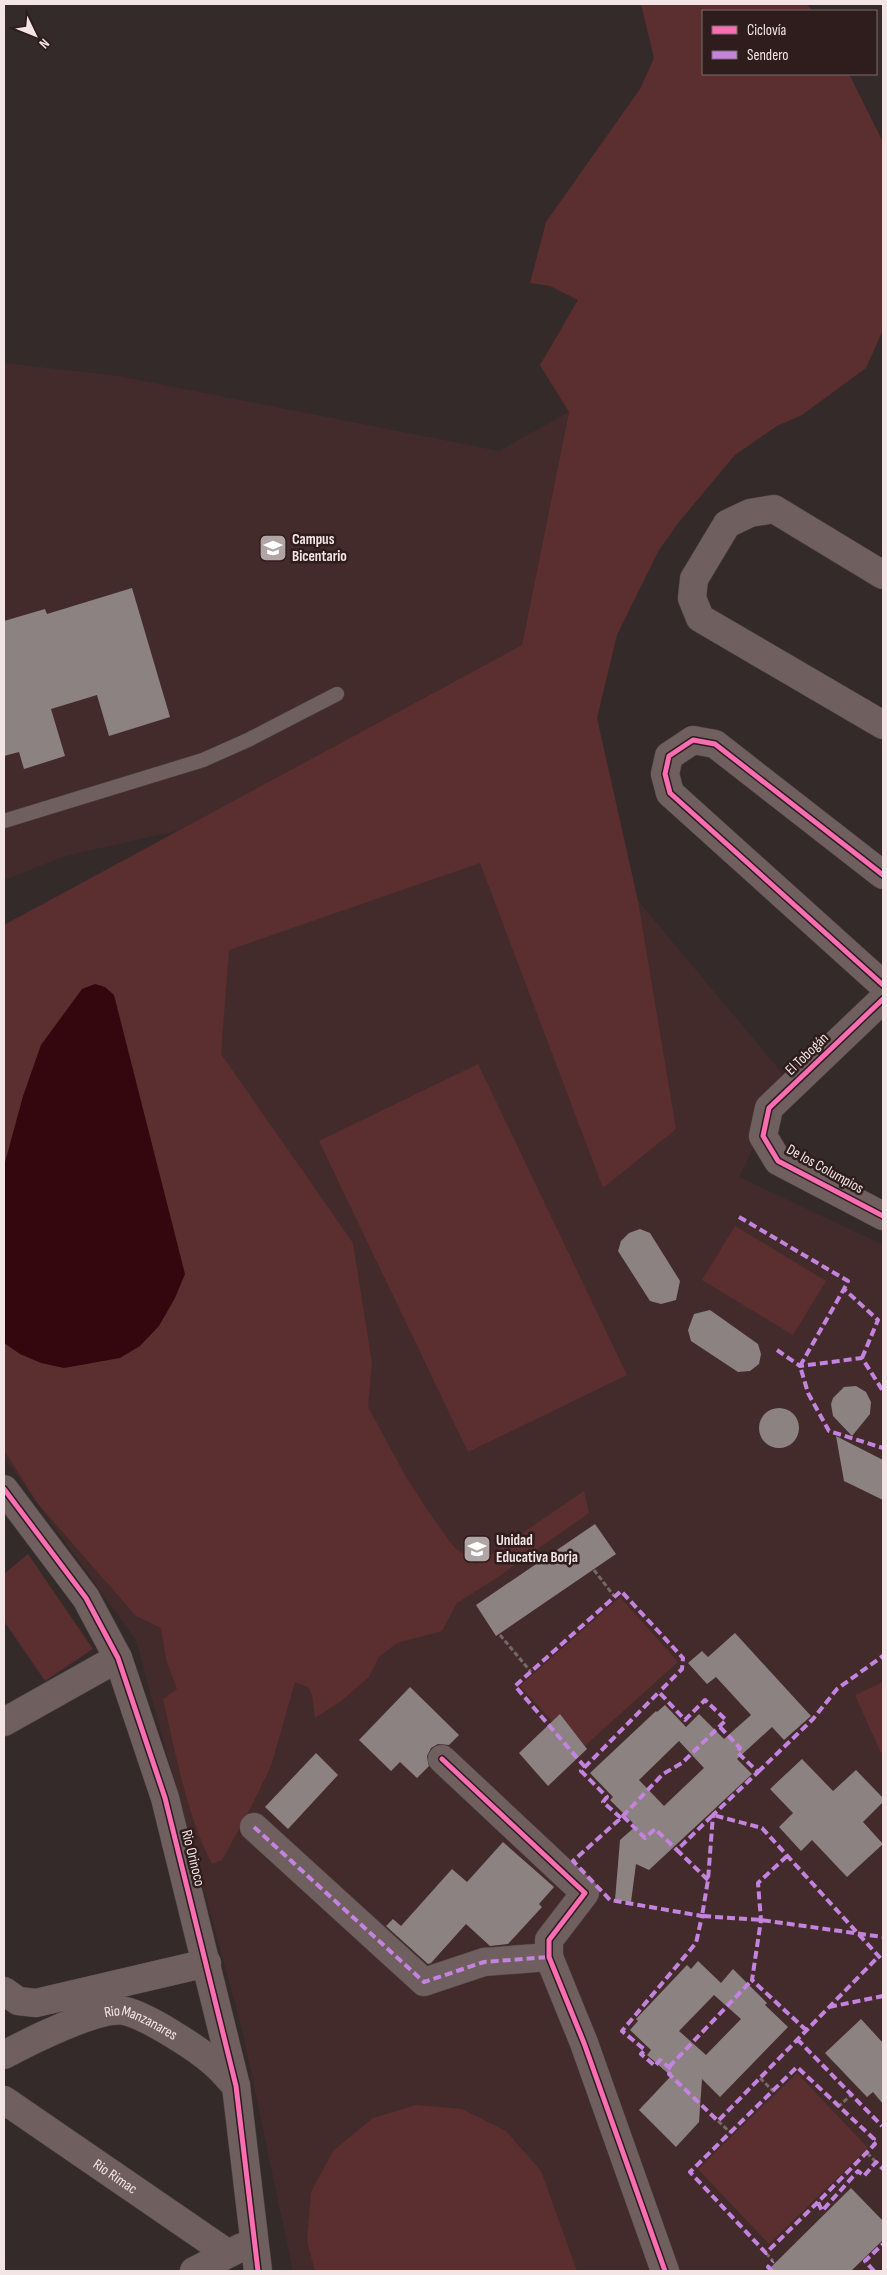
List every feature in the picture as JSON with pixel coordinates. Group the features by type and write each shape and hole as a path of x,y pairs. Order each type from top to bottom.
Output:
{"street":[{"path":"883,575 774,509 750,513 727,524 694,579 692,598 700,618 883,725"},
{"path":"883,875 715,744 694,740 669,756 665,774 670,793 883,985"},
{"name":"El Tobogán","path":"763,1136 769,1108 883,999"},
{"name":"De los Columpios","path":"763,1136 778,1161 883,1216"},
{"name":"Rio Orinoco","path":"4,1489 86,1598 118,1658 165,1798 236,2086 253,2243 258,2271"},
{"path":"4,1722 118,1658"},
{"path":"442,1759 584,1893 549,1940 549,1957 584,2043 666,2271"},
{"path":"254,1826 424,1982 484,1962 549,1957"},
{"name":"Rio Manzanares","path":"4,1991 18,2001 36,2003 207,1963"},
{"name":"Rio Manzanares","path":"4,2055 49,2031 107,2013 124,2011 147,2020 200,2053 214,2063 236,2086"},
{"name":"Rio Rimac","path":"4,2100 227,2253"},
{"path":"194,2271 227,2253 253,2243"}],"lane":[{"path":"4,820 203,760 248,740 337,694"}],"path":[{"path":"594,1570 614,1596"},
{"path":"500,1634 531,1672"},
{"path":"760,2078 774,2092"},
{"path":"838,2108 851,2095"},
{"path":"718,2121 731,2133"},
{"path":"867,2152 876,2162"},
{"path":"766,2253 773,2261"}],"shaded area":[{"path":"641,4 807,4 811,10 702,10 702,75 850,75 883,142 883,330 866,368 802,415 777,426 735,455 679,522 659,550 617,635 597,718 638,901 676,1129 603,1188 480,863 229,950 221,1054 353,1243 372,1363 368,1407 406,1477 454,1547 477,1564 584,1491 589,1513 495,1579 457,1603 442,1631 397,1643 379,1657 369,1677 340,1702 315,1718 312,1695 309,1688 295,1682 271,1766 222,1860 212,1864 188,1804 163,1699 177,1689 166,1659 161,1628 136,1616 38,1504 4,1450 4,925 522,645 569,412 540,365 578,300 550,286 530,283 546,222 640,89 654,58"},
{"name":"Campus Bicentario","path":"4,363 118,376 499,451 569,412 522,645 180,830 65,856 4,880"},
{"name":"Unidad Educativa Borja","path":"532,774 787,1079 739,1177 883,1245 883,2271 293,2271 242,2029 136,1640 4,1457 4,998"},
{"path":"95,984 105,987 114,995 185,1274 175,1298 159,1326 140,1346 120,1358 64,1368 41,1363 20,1354 4,1343 4,1166 23,1096 41,1045 82,989"},
{"path":"478,1064 627,1375 468,1452 319,1141"},
{"path":"735,1226 826,1281 793,1335 702,1280"},
{"path":"28,1554 93,1649 45,1681 4,1621 4,1574"},
{"path":"620,1597 678,1662 579,1751 520,1686"},
{"path":"883,1682 883,1752 881,1753 855,1695"},
{"path":"797,2073 868,2148 769,2244 698,2169"},
{"path":"416,2105 462,2109 506,2131 541,2171 577,2271 315,2271 307,2241 311,2192 333,2151 373,2118"}],"building":[{"path":"132,588 170,717 109,736 97,695 51,709 65,756 24,769 19,752 4,756 4,621 45,609 47,614"},
{"path":"640,1229 650,1233 680,1281 676,1300 661,1304 650,1301 618,1251 621,1241 629,1233"},
{"path":"710,1310 758,1344 761,1354 759,1364 750,1371 738,1372 691,1341 688,1330 694,1314"},
{"path":"856,1386 866,1392 871,1402 870,1414 852,1436 833,1416 831,1404 833,1398 844,1387"},
{"path":"775,1408 783,1408 790,1411 796,1417 799,1428 796,1439 790,1445 783,1448 775,1448 768,1445 762,1439 759,1432 759,1424 762,1417 768,1411"},
{"path":"836,1436 883,1460 883,1500 844,1481"},
{"path":"595,1524 616,1554 496,1636 476,1605"},
{"path":"735,1633 811,1716 784,1740 772,1727 737,1759 752,1774 649,1870 636,1864 631,1902 615,1900 620,1840 636,1826 610,1800 613,1797 590,1773 656,1711 665,1705 686,1727 699,1714 724,1739 751,1715 716,1677 707,1684 688,1663 702,1651 708,1657","holes":["679,1741 704,1768 664,1806 639,1780"]},
{"path":"410,1687 459,1735 449,1745 438,1744 431,1748 427,1756 429,1766 417,1778 400,1762 391,1771 359,1740"},
{"path":"560,1714 587,1749 548,1786 519,1753"},
{"path":"316,1753 338,1775 288,1829 265,1807"},
{"path":"802,1759 833,1791 856,1770 883,1798 883,1802 863,1822 883,1844 847,1877 812,1840 801,1851 779,1827 793,1813 770,1789"},
{"path":"503,1842 554,1887 539,1904 542,1907 508,1944 490,1946 466,1924 428,1964 386,1926 393,1919 401,1926 452,1869 467,1882"},
{"path":"698,1961 721,1983 733,1969 767,2003 765,2005 788,2027 720,2097 702,2079 699,2122 676,2147 639,2110 671,2076 647,2055 651,2050 630,2030 638,2021 636,2019 687,1965 691,1969","holes":["714,1995 741,2019 706,2055 679,2031"]},
{"path":"861,2019 883,2043 883,2104 873,2092 867,2097 825,2053"},
{"path":"851,2188 883,2221 883,2240 851,2271 767,2271"}],"marked path":[{"path":"739,1217 848,1281 844,1289"},
{"path":"862,1358 878,1320 844,1289 800,1366 808,1393 829,1431 883,1448"},
{"path":"777,1350 800,1366 862,1358 883,1391"},
{"path":"585,1767 515,1686 621,1591 683,1658 682,1669 659,1692"},
{"path":"758,1772 813,1719 837,1689 883,1656"},
{"path":"621,1818 603,1802 607,1797 581,1771 659,1692 685,1720 705,1700 726,1720 682,1763 663,1774 621,1818 573,1861 610,1900 702,1916 696,1943 622,2031 645,2050 641,2054 655,2066 660,2060 672,2070 669,2074 718,2121 879,1956"},
{"path":"720,1727 740,1748 737,1752 758,1772 713,1815 708,1880 702,1916 761,1920 883,1937"},
{"path":"708,1880 677,1850 713,1815 762,1828 883,1961"},
{"path":"623,1816 645,1838 655,1829 677,1850"},
{"path":"254,1827 424,1982 484,1962 549,1957"},
{"path":"787,1856 758,1883 761,1920 752,1980 806,2030"},
{"path":"669,2067 752,1980"},
{"path":"829,2007 883,1996"},
{"path":"797,2039 882,2126"},
{"path":"818,2202 766,2253 690,2172 797,2067 874,2139 872,2141 875,2144 818,2202 822,2211 858,2171 864,2176 876,2162 883,2169"},
{"path":"874,2271 865,2261 883,2244"},
{"path":"772,2271 768,2267 773,2261"}],"cycle path":[{"path":"883,875 715,744 693,740 669,756 665,774 670,793 883,985"},
{"path":"883,999 769,1108 763,1136 778,1161 883,1216"},
{"path":"4,1489 86,1598 118,1658 165,1798 236,2086 258,2271"},
{"path":"442,1759 585,1893 549,1940 549,1957 584,2043 665,2271"}],"place":[{"name":"Campus Bicentario","path":"273,548"},
{"name":"Unidad Educativa Borja","path":"477,1549"}]}
